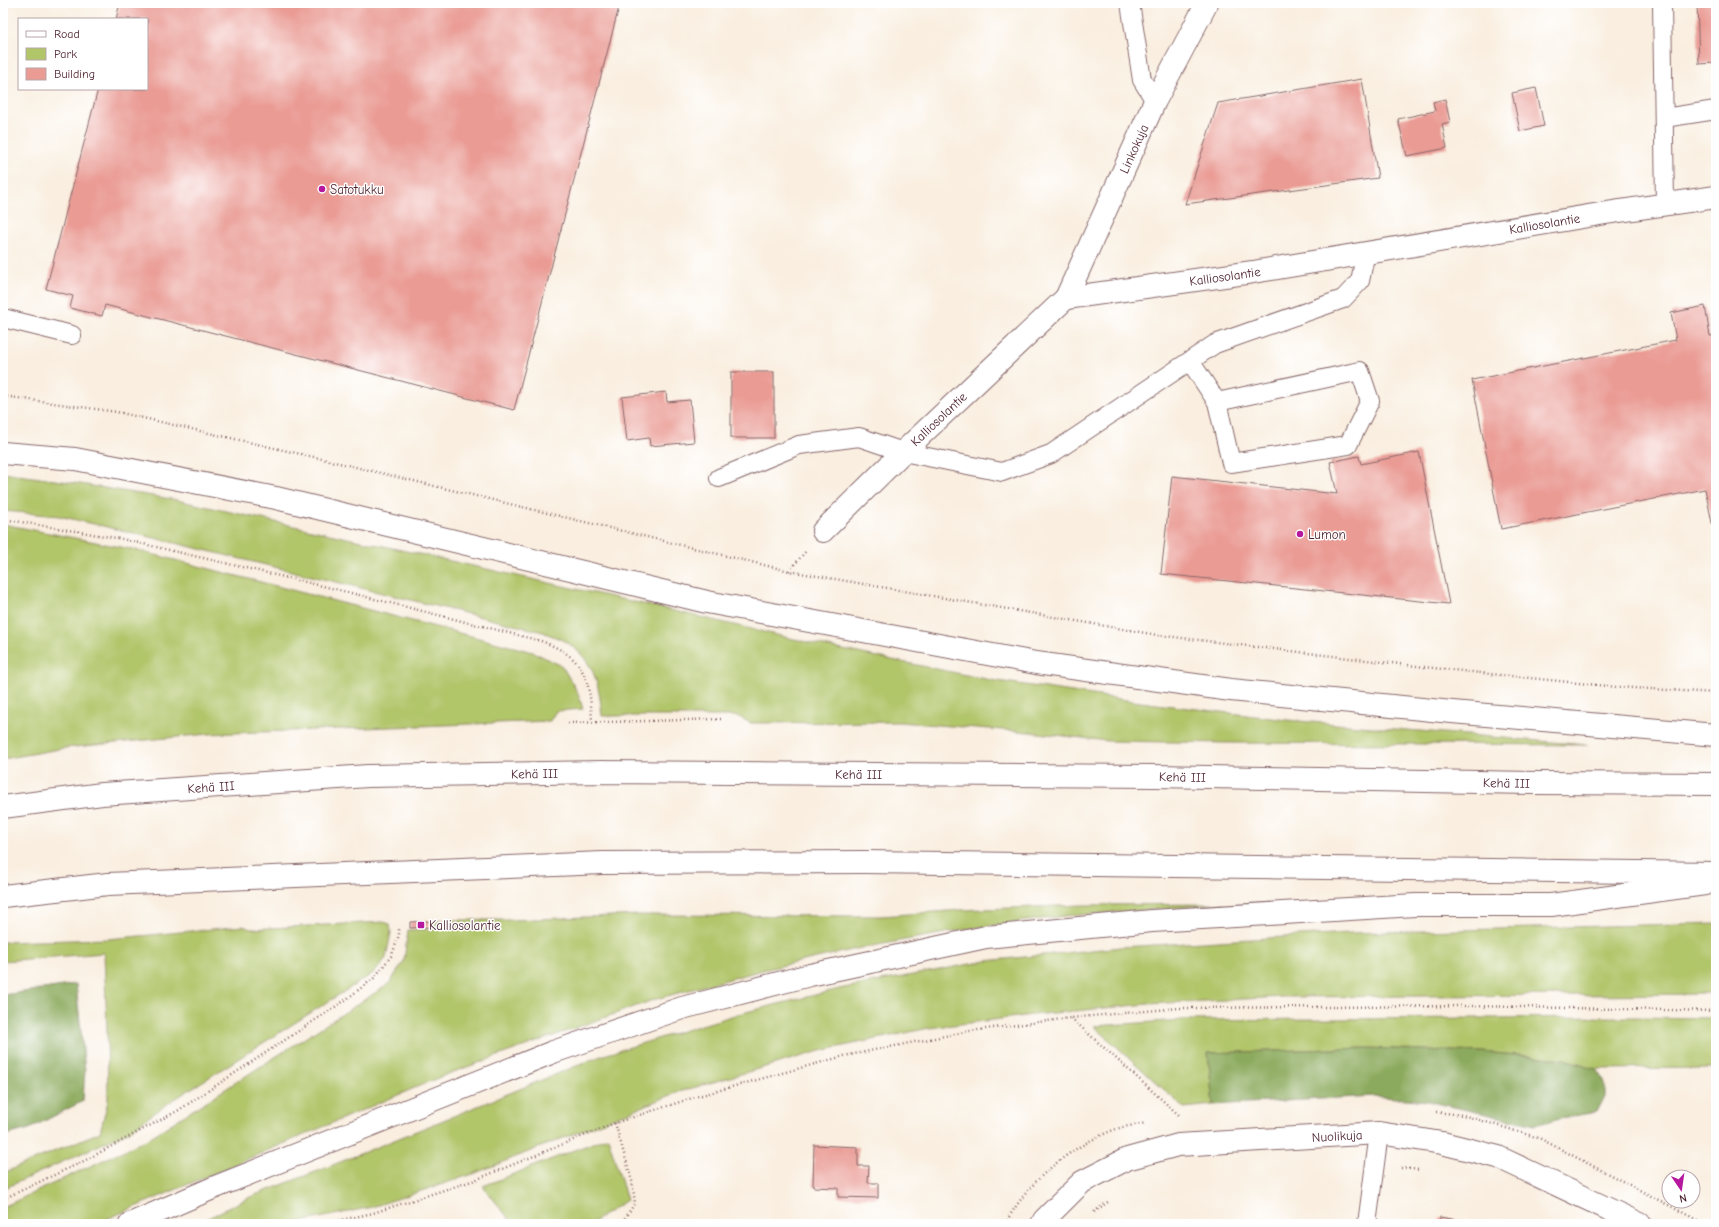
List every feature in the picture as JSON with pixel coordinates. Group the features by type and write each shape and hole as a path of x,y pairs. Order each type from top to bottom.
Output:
{"main road":[{"name":"Linkokuja","path":"1066,298 1155,101 1207,3"},
{"name":"Kalliosolantie","path":"823,531 903,452 1066,298 1252,272 1366,252 1716,197"},
{"path":"3,453 75,459 276,498 707,602 1036,663 1231,690 1452,712 1716,735"},
{"name":"Kehä III","path":"3,807 102,794 368,776 577,772 1154,776 1529,783 1716,784"},
{"path":"3,896 108,884 602,863 864,862 1716,873"},
{"path":"130,1224 213,1188 553,1052 682,1008 810,975 872,961 1002,935 1152,922 1415,905 1551,905 1716,883"},
{"name":"Nuolikuja","path":"1042,1224 1044,1220 1082,1182 1127,1159 1150,1151 1178,1145 1379,1133 1442,1143 1498,1157 1631,1222"}],"lane":[{"path":"1130,3 1142,80 1155,101"},
{"path":"1662,3 1665,204"},
{"path":"1664,118 1716,110"},
{"path":"719,478 799,445 859,437 903,452 1002,472 1051,454 1215,344 1342,299 1360,281 1366,252"},
{"path":"3,318 72,335"},
{"path":"1190,361 1217,402 1231,463 1348,445 1370,401 1360,371 1217,402"},
{"path":"1367,1224 1379,1133"}],"path":[{"path":"3,396 125,414 326,459 789,571 1157,635 1433,668 1617,687 1716,693"},
{"path":"3,518 122,539 331,588 541,641 559,647 581,668 588,680 592,722"},
{"path":"568,723 722,719"},
{"path":"3,1199 82,1162 180,1110 344,1001 374,978 392,956 399,935 399,928"},
{"path":"323,1224 373,1213 475,1180 615,1124 695,1097 844,1056 970,1031 1070,1018 1179,1008 1471,1006 1716,1011"},
{"path":"1070,1018 1182,1117"},
{"path":"615,1124 632,1181 634,1203 620,1224"},
{"path":"1375,1164 1424,1170"},
{"path":"1090,1215 1111,1200"}],"green space":[{"path":"3,473 177,500 666,609 828,647 991,680 1140,702 1287,720 1588,745 1108,741 1029,732 899,722 751,723 737,716 602,716 597,684 589,665 576,649 566,642 543,632 59,516 3,511"},
{"path":"3,524 136,550 533,652 562,666 578,693 583,709 556,711 550,721 208,734 65,748 3,759"},
{"path":"1225,904 1065,916 973,928 861,948 763,970 656,999 445,1075 95,1224 3,1224 3,1207 146,1140 389,984 404,961 408,930 434,929 437,920 510,920 639,915 882,916 960,910 1082,905"},
{"path":"383,922 390,924 391,932 386,958 375,972 167,1104 128,1132 3,1189 3,1173 100,1132 108,1101 104,953 3,961 3,942 108,939 243,926 251,929"},
{"path":"1716,923 1716,994 1283,997 1148,1004 1032,1015 929,1028 820,1051 679,1092 473,1174 372,1207 290,1224 196,1224 250,1197 318,1171 601,1056 738,1014 839,989 986,961 1121,947 1349,933"},
{"path":"76,984 85,1070 83,1101 29,1129 3,1136 3,995"},
{"path":"1628,1017 1716,1018 1716,1068 1596,1069 1565,1059 1481,1052 1366,1048 1208,1053 1213,1105 1184,1108 1094,1026 1183,1020"},
{"path":"1366,1048 1481,1052 1565,1059 1596,1069 1605,1083 1605,1096 1597,1112 1560,1118 1535,1125 1427,1101 1374,1096 1213,1105 1208,1053"},
{"path":"608,1137 627,1200 590,1224 513,1224 483,1186"}],"building":[{"name":"Satotukku","path":"120,3 620,3 514,410 105,305 102,316 70,308 73,296 46,289 98,90 148,90 148,18 116,18"},
{"path":"1697,3 1716,3 1716,63 1699,64"},
{"path":"1362,79 1378,178 1185,204 1218,103"},
{"path":"1536,88 1544,126 1520,131 1512,93"},
{"path":"1445,99 1450,122 1442,124 1447,148 1407,156 1398,119 1435,111 1433,102"},
{"path":"1705,306 1710,336 1716,335 1716,542 1705,489 1501,529 1472,380 1676,340 1671,313"},
{"path":"731,372 774,372 774,438 731,438"},
{"path":"666,392 667,402 690,400 694,442 650,446 649,438 627,441 622,397"},
{"name":"Lumon","path":"1419,452 1449,604 1161,574 1172,476 1337,494 1330,462 1359,456 1361,464"},
{"path":"430,921 430,927 410,928 410,922"},
{"path":"814,1145 858,1147 858,1166 869,1166 868,1183 878,1183 878,1198 838,1197 838,1188 813,1187"},
{"path":"1440,1217 1476,1223 1476,1224 1439,1224"}],"place":[{"name":"Satotukku","path":"322,189"},
{"name":"Lumon","path":"1300,534"},
{"name":"Kalliosolantie","path":"421,925"}]}
